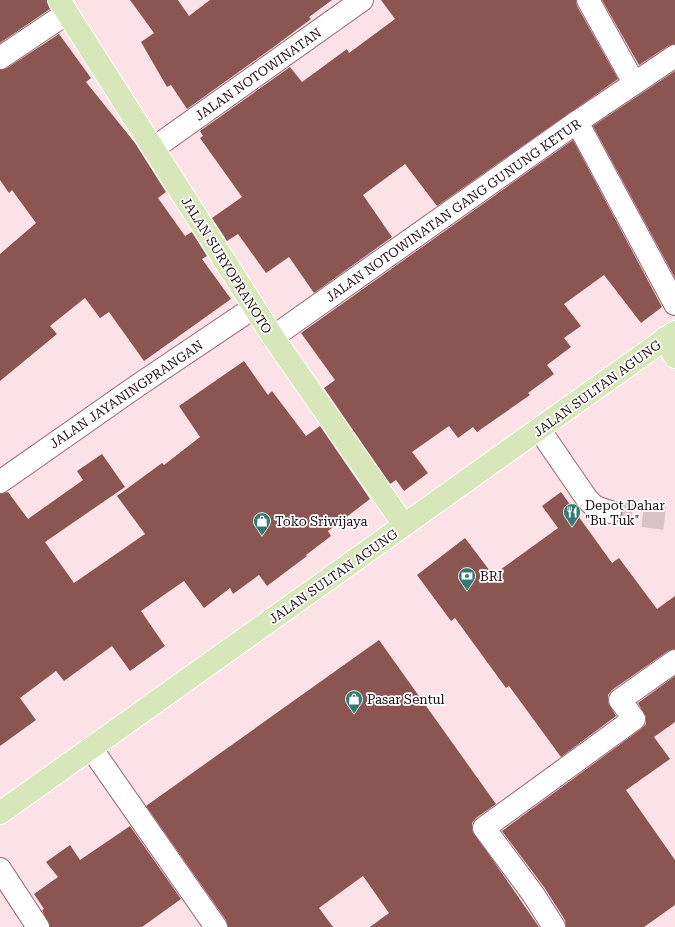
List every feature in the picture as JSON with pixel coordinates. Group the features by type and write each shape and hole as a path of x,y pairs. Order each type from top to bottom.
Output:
{"main road":[{"name":"JALAN SURYOPRANOTO","path":"63,7 154,148 272,337 404,525"},
{"name":"JALAN SULTAN AGUNG","path":"0,813 539,429 672,342"}],"street":[{"name":"JALAN NOTOWINATAN","path":"154,148 362,0"},
{"path":"588,0 634,83"},
{"path":"0,58 63,7"},
{"name":"JALAN NOTOWINATAN GANG GUNUNG KETUR","path":"272,337 577,122 675,56"},
{"path":"577,122 675,304"},
{"name":"JALAN JAYANINGPRANGAN","path":"0,482 136,386 253,308"},
{"path":"539,429 587,499 595,507 610,512"},
{"path":"554,927 533,894 484,828 634,719 620,700 675,661"},
{"path":"91,748 216,927"},
{"path":"0,869 38,927"}],"building":[{"path":"0,0 47,0 50,9 0,43"},
{"path":"130,0 178,0 189,16 210,0 332,0 309,17 311,19 187,109 171,85 167,87 141,42 154,33"},
{"path":"381,0 576,0 577,6 618,79 437,206 405,164 363,195 392,237 314,293 289,257 266,273 238,234 227,241 212,218 242,197 200,138 203,136 200,131 290,67 302,82 347,49 349,53 395,19"},
{"path":"602,0 675,0 675,44 668,46 639,65"},
{"path":"59,34 91,78 86,82 135,143 166,192 158,198 185,236 192,232 207,256 202,259 231,299 144,361 109,312 100,318 85,298 50,326 57,334 0,381 0,254 36,223 12,190 9,193 0,180 0,70 7,68"},
{"path":"675,71 675,278 593,126"},
{"path":"573,140 662,307 641,323 604,275 564,304 581,326 564,338 571,347 547,365 554,374 528,393 530,395 477,432 473,427 458,438 449,426 412,452 428,473 404,491 396,480 390,484 324,388 335,380 301,333"},
{"path":"244,361 268,395 272,391 306,436 320,426 370,499 328,531 331,536 267,586 259,575 233,594 230,588 204,608 184,581 141,611 165,646 130,671 112,646 64,681 56,671 20,698 36,720 0,746 0,494 8,492 28,519 83,480 77,471 102,454 125,487 45,542 74,583 145,534 117,496 162,463 164,465 200,437 179,406"},
{"path":"561,492 612,563 619,558 657,609 675,596 675,649 668,651 612,690 608,695 608,702 616,716 561,757 509,686 506,688 455,618 451,621 417,575 465,538 493,575 558,528 542,506"},
{"name":"Pasar Sentul","path":"379,640 496,804 476,818 472,823 472,830 539,927 370,927 389,913 363,876 319,908 333,927 228,927 226,920 146,806"},
{"path":"675,676 675,722 654,737 670,759 626,790 675,860 675,905 644,927 566,927 565,920 544,887 502,831 641,729 646,724 646,717 638,703"},
{"path":"130,826 181,899 142,927 50,927 42,910 44,909 34,894 58,877 46,862 70,845 80,860"}],"tunnel":[{"path":"610,512 675,520"}],"place":[{"name":"Depot Dahar \"Bu Tuk\"","path":"572,527"},
{"name":"Toko Sriwijaya","path":"262,536"},
{"name":"BRI","path":"467,591"},
{"name":"Pasar Sentul","path":"354,714"}]}
